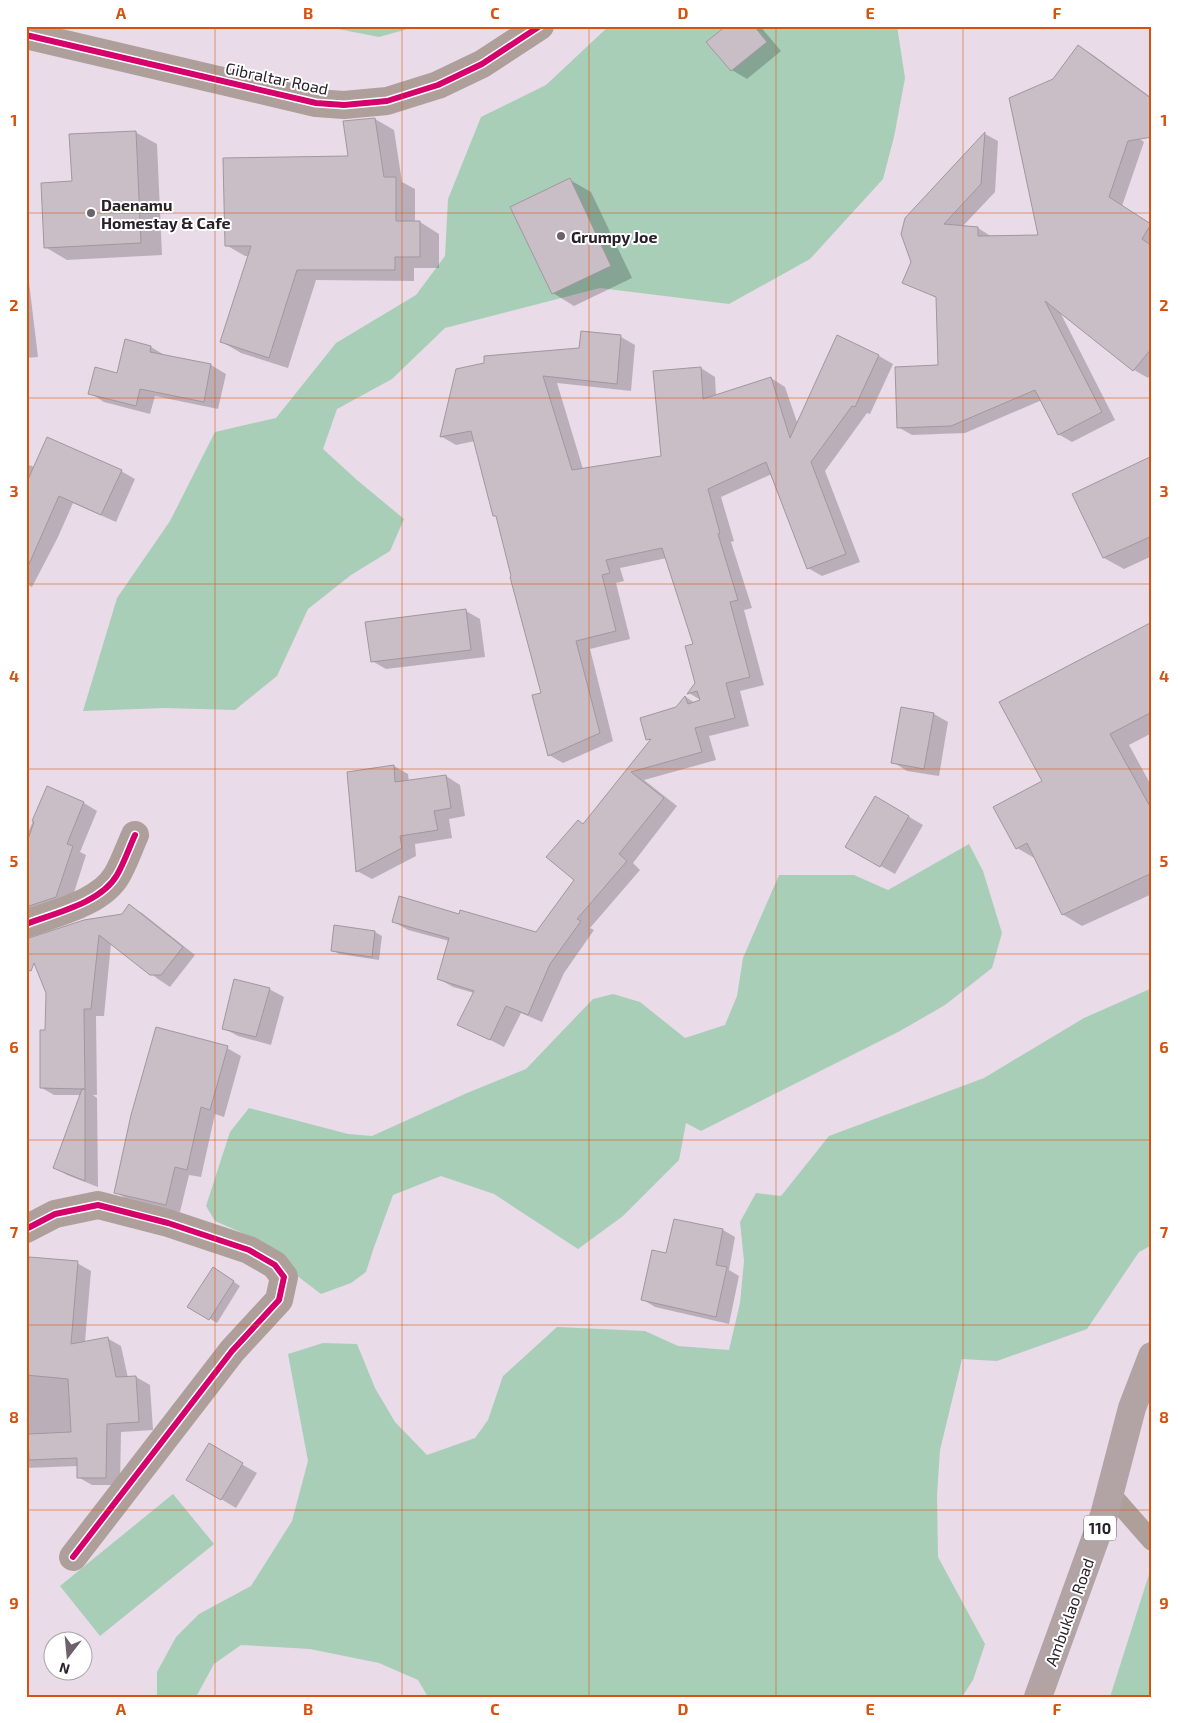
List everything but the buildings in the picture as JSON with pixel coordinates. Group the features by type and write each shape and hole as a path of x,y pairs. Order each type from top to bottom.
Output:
{"main road":[{"name":"Ambuklao Road","path":"1038,1697 1104,1515 1132,1408 1152,1356"}],"street":[{"name":"Gibraltar Road","path":"26,35 316,103 344,105 387,101 438,85 482,64 540,26"},
{"path":"26,924 81,904 105,889 117,876 135,836"},
{"path":"26,1229 55,1214 98,1205 168,1223 250,1250 275,1264 284,1277 279,1300 232,1351 73,1557"}],"lane":[{"path":"1110,1493 1152,1542"}],"green space":[{"path":"323,26 418,26 379,37"},
{"path":"609,26 897,26 905,78 894,137 883,179 810,259 729,304 600,288 445,328 392,379 337,409 323,449 404,519 390,551 351,575 308,609 277,676 235,710 165,708 83,711 117,598 170,521 215,432 276,418 336,343 416,295 445,256 448,199 481,117 546,85"},
{"path":"969,844 983,871 1002,933 992,968 945,1005 900,1031 701,1131 686,1123 679,1160 623,1216 578,1249 494,1194 441,1176 393,1195 366,1272 351,1283 321,1294 292,1272 254,1238 215,1221 206,1206 230,1132 249,1108 348,1134 372,1136 467,1093 526,1069 593,999 613,994 640,1002 685,1038 725,1025 737,996 743,958 779,875 854,875 888,890"},
{"path":"1152,988 1152,1245 1139,1252 1087,1329 997,1361 962,1359 940,1450 937,1495 938,1557 985,1644 973,1680 962,1697 428,1697 418,1680 379,1663 310,1649 241,1645 214,1664 196,1697 157,1697 157,1672 176,1637 199,1614 251,1586 292,1521 308,1461 288,1354 323,1343 357,1344 375,1388 395,1422 427,1455 475,1438 488,1420 503,1376 557,1327 645,1331 678,1346 729,1350 740,1303 744,1261 740,1222 756,1193 781,1196 829,1136 984,1078 1084,1018"},
{"path":"173,1494 214,1544 100,1636 60,1586"},
{"path":"1152,1565 1152,1697 1110,1697"}],"cycle path":[{"path":"26,35 316,103 344,105 387,101 438,85 482,64 540,26"},
{"path":"26,924 89,900 110,885 117,875 135,835"},
{"path":"26,1229 55,1214 98,1205 168,1223 249,1250 275,1265 284,1277 279,1300 232,1351 73,1557"}],"place":[{"name":"Daenamu Homestay & Cafe","path":"91,213"},
{"name":"Grumpy Joe","path":"561,236"}]}
